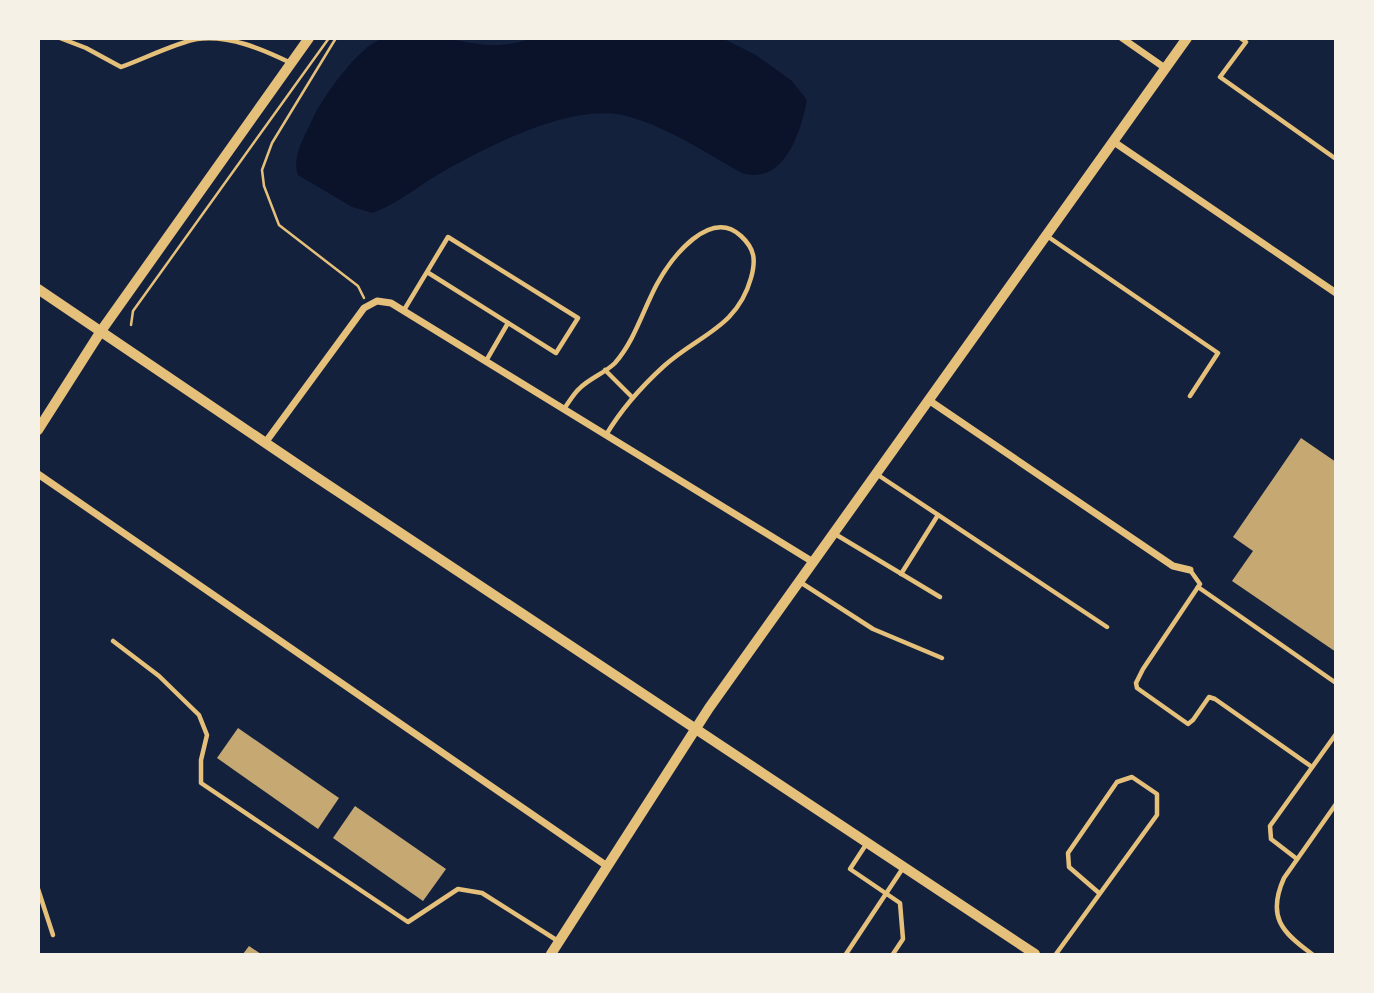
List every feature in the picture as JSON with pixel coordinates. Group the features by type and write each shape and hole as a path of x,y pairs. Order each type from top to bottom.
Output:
{"main road":[{"path":"38,429 101,331 309,38"}],"street":[{"path":"1122,38 1165,68"},
{"path":"551,954 695,729 1187,38"},
{"path":"1114,142 1335,293"},
{"path":"38,289 265,443 1035,954"},
{"path":"265,443 368,304 377,301 391,303 813,562"},
{"path":"930,401 1173,566 1190,570"},
{"path":"38,474 607,866"}],"lane":[{"path":"61,38 86,48 121,68 196,40 232,40 292,63"},
{"path":"1240,38 1245,42 1220,77 1335,159"},
{"path":"564,409 579,388 614,364 639,326 658,282 681,251 703,232 722,226 736,232 749,243 754,252 755,264 740,306 715,329 682,350 632,397 606,435"},
{"path":"1047,236 1218,353 1190,396"},
{"path":"404,310 448,237 578,318 556,353 427,272"},
{"path":"486,361 508,323"},
{"path":"605,370 632,397"},
{"path":"877,474 1107,627"},
{"path":"901,574 938,515"},
{"path":"834,533 940,597"},
{"path":"1190,570 1200,584 1143,669 1136,683 1137,688 1188,724 1194,720 1209,697 1215,699 1312,766"},
{"path":"799,581 873,629 942,659"},
{"path":"1198,587 1335,683"},
{"path":"113,641 159,676 199,715 206,735 201,760 201,783 408,922 458,889 482,893 559,942"},
{"path":"1297,859 1270,839 1270,826 1335,734"},
{"path":"1056,954 1157,815 1157,794 1132,777 1117,782 1068,853 1069,867 1099,893"},
{"path":"1312,954 1288,935 1278,922 1278,891 1284,878 1335,804"},
{"path":"867,843 849,869 900,904 903,939 893,954"},
{"path":"846,954 903,868"},
{"path":"38,889 52,936"}],"path":[{"path":"131,325 133,311 329,38"},
{"path":"336,38 272,144 262,170 264,186 279,225 358,286 368,304"}],"water":[{"path":"394,37 444,38 490,45 529,39 724,39 756,55 792,81 807,100 800,127 795,141 779,164 769,172 757,175 742,173 654,125 622,115 579,115 531,129 485,149 373,213 352,207 298,175 298,154 317,111 342,74 372,44"}],"building":[{"path":"1301,438 1336,462 1336,652 1232,581 1253,551 1233,537"},
{"path":"238,728 339,798 318,829 217,758"},
{"path":"355,806 446,869 423,901 333,838"},
{"path":"249,946 261,954 243,954"}]}
